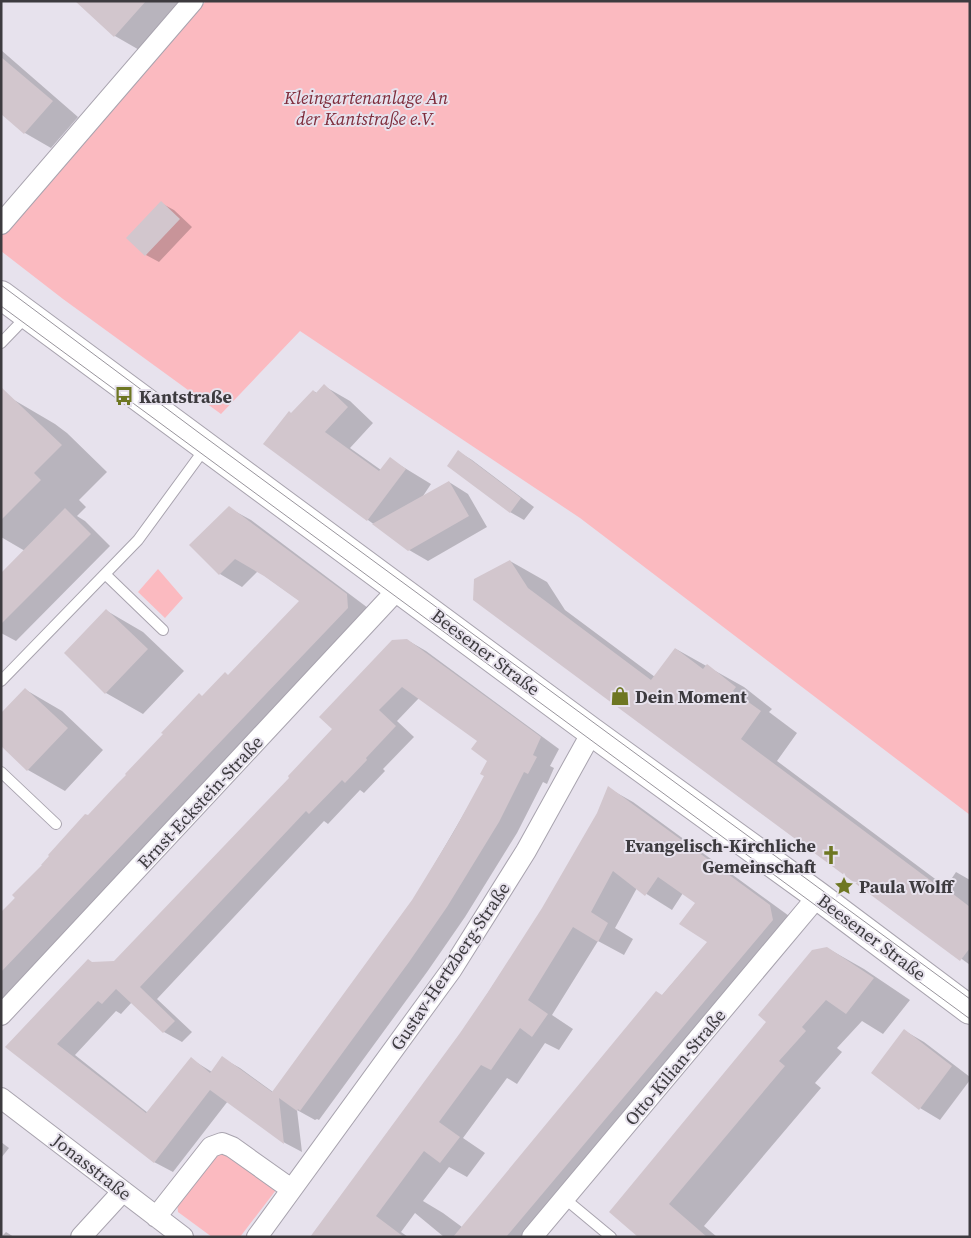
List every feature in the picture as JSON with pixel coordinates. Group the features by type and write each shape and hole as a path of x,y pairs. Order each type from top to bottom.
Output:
{"street":[{"path":"1,224 193,1"},
{"name":"Beesener Straße","path":"1,295 30,312 206,446 970,1010"},
{"name":"Ernst-Eckstein-Straße","path":"1,1015 399,588"},
{"name":"Gustav-Hertzberg-Straße","path":"257,1237 452,969 526,851 592,732"},
{"name":"Otto-Kilian-Straße","path":"532,1237 818,896"},
{"name":"Jonasstraße","path":"1,1098 182,1237"},
{"path":"156,1217 211,1147 222,1143 232,1147 291,1189"},
{"path":"81,1237 123,1191"}],"lane":[{"path":"1,343 30,312"},
{"path":"1,681 138,540 206,446"},
{"path":"105,574 163,630"},
{"path":"1,772 56,824"},
{"path":"564,1198 611,1237"}],"green space":[{"name":"Kleingartenanlage An der Kantstraße e.V.","path":"206,1 970,1 970,815 580,518 300,331 221,414 63,299 1,251 1,234"},
{"path":"158,569 183,598 165,618 138,592"},
{"path":"224,1151 276,1190 240,1237 212,1237 178,1212 177,1203 218,1152"}],"building":[{"path":"75,1 146,1 114,37"},
{"path":"1,57 53,101 24,134 1,114"},
{"path":"161,201 180,219 145,256 126,238"},
{"path":"324,384 348,407 325,432 379,471 390,457 406,469 367,521 263,444 289,411 291,413 313,390 316,393"},
{"path":"1,387 62,445 34,473 41,480 1,520"},
{"path":"458,450 521,498 510,513 447,466"},
{"path":"449,481 469,516 408,551 372,524"},
{"path":"229,506 347,594 348,608 1,972 1,912 15,898 12,895 42,865 48,855 85,814 88,815 126,775 163,734 161,733 199,693 202,696 225,672 228,675 299,601 264,576 235,559 219,575 189,545"},
{"path":"65,508 91,534 1,624 1,573"},
{"path":"510,560 528,588 651,680 675,648 703,669 707,664 736,687 733,691 761,711 741,739 942,889 944,887 970,907 970,948 960,961 473,600 474,579"},
{"path":"106,609 148,649 105,694 64,653"},
{"path":"407,639 541,737 533,755 537,757 528,774 524,772 499,822 447,907 300,1111 298,1109 297,1111 279,1098 284,1144 210,1090 154,1163 5,1047 88,959 92,962 114,961 289,778 288,776 332,729 319,717 392,640","holes":["402,687 477,741 471,749 487,761 480,774 484,776 453,833 412,900 272,1092 222,1056 210,1073 191,1057 146,1113 57,1044 98,1001 102,1004 116,989 163,1033 175,1021 140,987 306,811 309,814 342,780 345,783 367,760 366,758 396,726 379,710"]},
{"path":"25,688 68,728 27,771 1,746 1,713"},
{"path":"608,786 770,905 773,920 506,1237 453,1237 656,991 662,995 707,942 679,924 695,903 658,877 645,896 613,871 591,912 608,923 598,942 573,927 528,1000 548,1014 532,1037 520,1028 491,1070 481,1065 439,1122 460,1137 440,1163 424,1151 376,1216 404,1237 310,1237 488,992 542,908 597,813"},
{"path":"827,947 874,978 846,1014 826,1000 802,1027 806,1031 779,1061 785,1066 669,1204 707,1237 638,1237 609,1212 766,1022 758,1015 812,950"},
{"path":"904,1029 952,1066 919,1110 871,1073"}],"tram line":[{"path":"1,285 202,435 970,999"},
{"path":"1,306 970,1019"}],"place":[{"name":"Kantstraße","path":"124,396"},
{"name":"Dein Moment","path":"620,696"},
{"name":"Evangelisch-Kirchliche Gemeinschaft","path":"831,855"},
{"name":"Paula Wolff","path":"844,886"}]}
